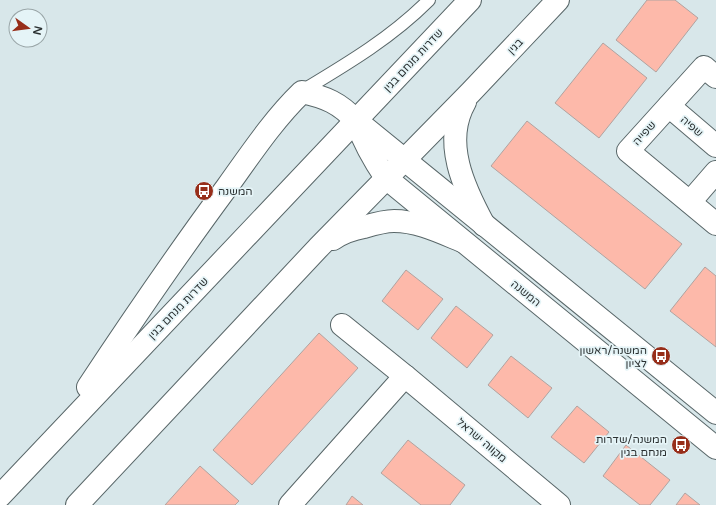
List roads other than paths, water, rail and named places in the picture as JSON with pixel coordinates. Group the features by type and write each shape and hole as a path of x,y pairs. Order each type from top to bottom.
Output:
{"main road":[{"name":"שדרות מנחם בגין","path":"0,496 470,0"},
{"name":"בגין","path":"471,92 558,0"},
{"name":"שפייה","path":"716,77 704,67 628,151 716,224"},
{"path":"57,435 143,304 192,235 272,126 286,108 302,92 317,95 342,106 356,121 716,413"},
{"path":"77,505 318,248 471,92"},
{"path":"471,92 456,123 456,150 461,173 470,198 484,225"},
{"name":"שפיה","path":"669,106 716,146"},
{"name":"המשנה","path":"356,121 364,142 374,161 386,178 716,448"},
{"path":"690,202 716,172"},
{"path":"318,248 337,236 356,229 394,221 417,224 462,241"},
{"name":"מקווה ישראל","path":"342,325 559,505"},
{"path":"290,505 405,376"}],"lane":[{"path":"302,92 378,43 408,20 429,0"}],"place":[{"name":"המשנה","path":"204,191"},
{"name":"המשנה/ראשון לציון","path":"661,356"},
{"name":"המשנה/שדרות מנחם בגין","path":"681,445"}]}
